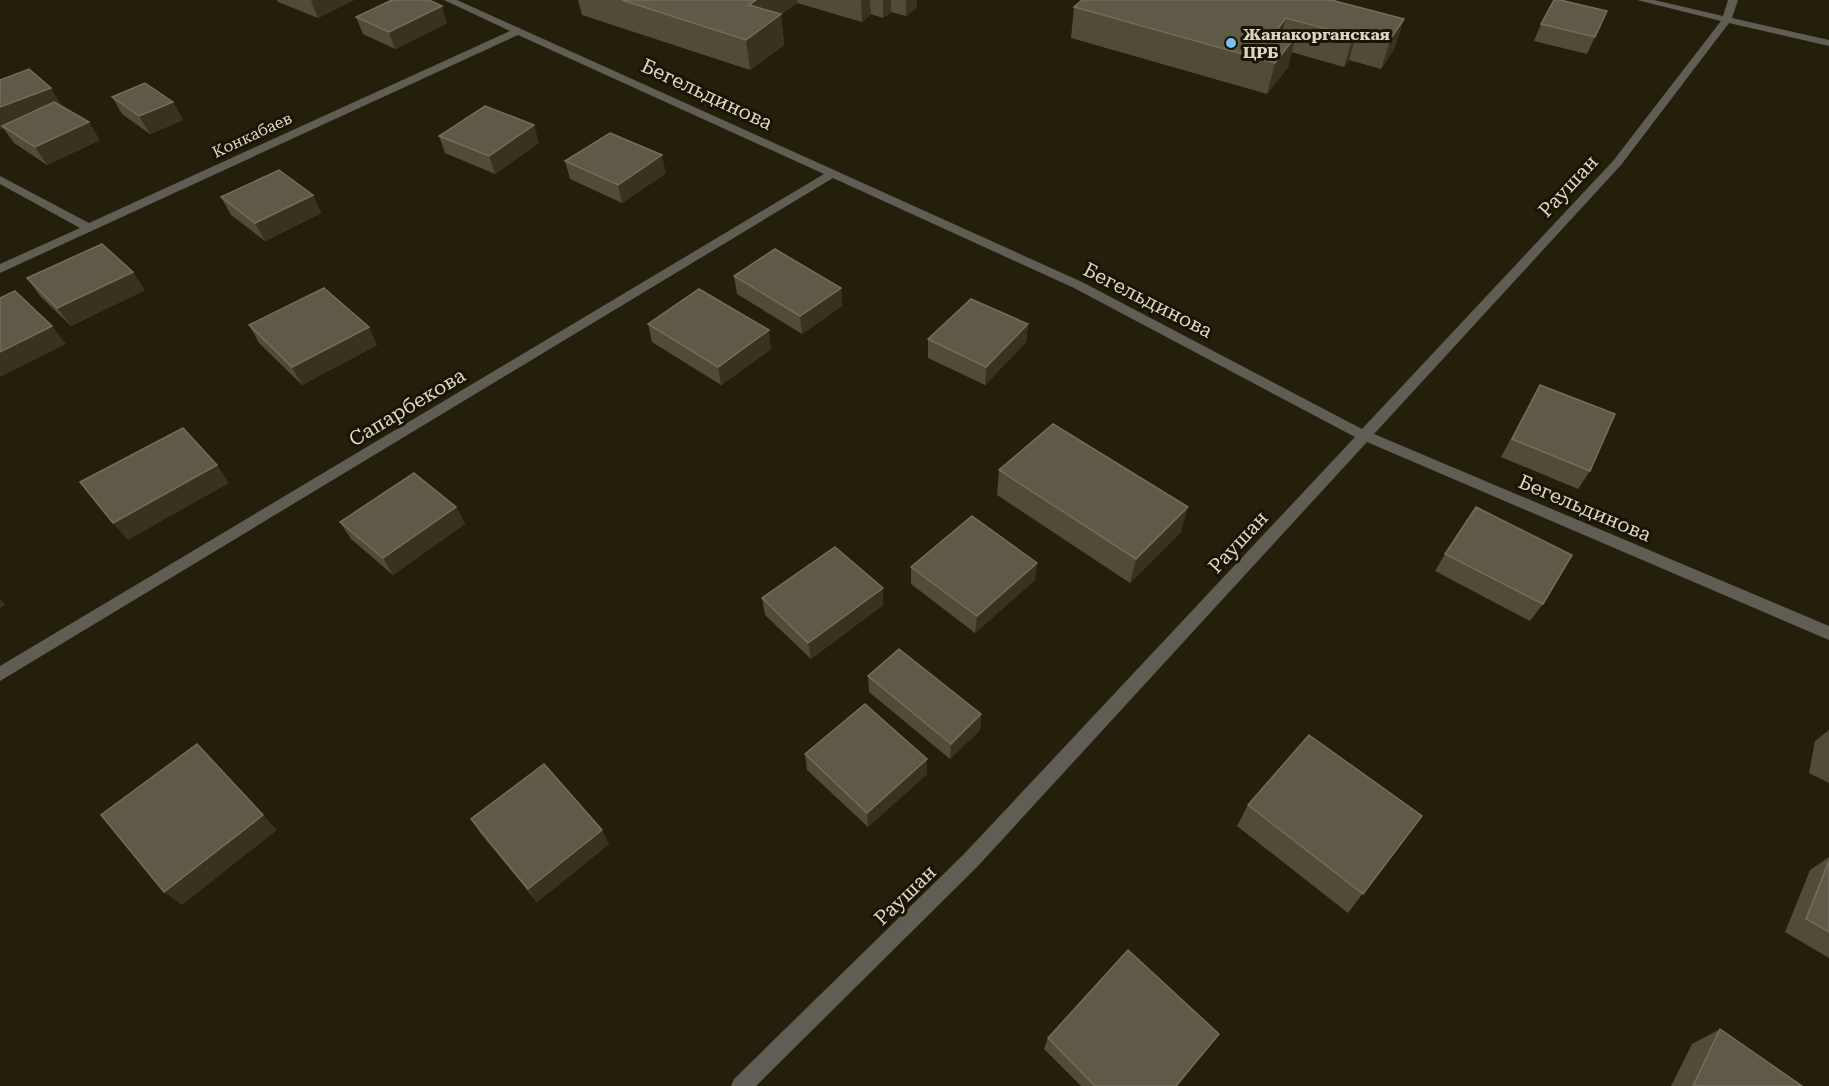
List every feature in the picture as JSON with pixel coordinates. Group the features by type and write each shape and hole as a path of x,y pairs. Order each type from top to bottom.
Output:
{"street":[{"name":"Бегельдинова","path":"449,0 1078,285 1365,436 1829,633"},
{"path":"1642,0 1829,43"},
{"name":"Раушан","path":"741,1086 971,860 1617,163 1727,19 1733,0"},
{"name":"Конкабаев","path":"0,269 518,31"},
{"name":"Сапарбекова","path":"0,674 834,173"},
{"path":"0,179 89,228"}],"building":[{"path":"392,0 429,0 442,6 389,32 356,17"},
{"path":"622,0 756,0 749,5 781,14 746,40"},
{"path":"1082,0 1331,0 1404,19 1391,38 1358,29 1353,36 1286,18 1276,31 1296,36 1275,63 1074,7"},
{"path":"1554,0 1607,11 1595,37 1541,24"},
{"path":"29,69 51,88 0,107 0,80"},
{"path":"145,83 173,102 139,116 112,97"},
{"path":"54,102 89,122 35,147 2,126"},
{"path":"485,106 534,125 489,156 439,136"},
{"path":"610,133 662,155 618,185 565,161"},
{"path":"279,170 313,195 255,223 221,197"},
{"path":"102,244 133,272 57,308 27,278"},
{"path":"775,249 841,288 800,316 734,276"},
{"path":"324,288 369,327 292,367 249,325"},
{"path":"699,289 769,330 718,367 648,324"},
{"path":"15,291 52,326 0,352 0,298"},
{"path":"971,299 1028,324 986,367 928,339"},
{"path":"1540,385 1615,414 1590,471 1512,439"},
{"path":"1053,424 1188,507 1136,559 999,470"},
{"path":"183,428 217,465 113,523 80,482"},
{"path":"414,473 456,507 383,558 340,522"},
{"path":"1476,507 1572,555 1543,604 1445,554"},
{"path":"972,516 1037,563 977,616 911,567"},
{"path":"835,547 883,588 808,643 762,598"},
{"path":"899,649 981,714 951,744 868,676"},
{"path":"865,704 927,759 867,813 805,754"},
{"path":"1309,735 1422,816 1363,894 1248,805"},
{"path":"197,744 263,815 164,892 101,815"},
{"path":"544,764 602,830 528,889 471,819"},
{"path":"1829,861 1829,932 1806,919"},
{"path":"1128,950 1219,1034 1176,1086 1095,1086 1048,1038"},
{"path":"1720,1029 1802,1086 1693,1086"}],"place":[{"name":"Жанакорганская ЦРБ","path":"1231,43"}]}
